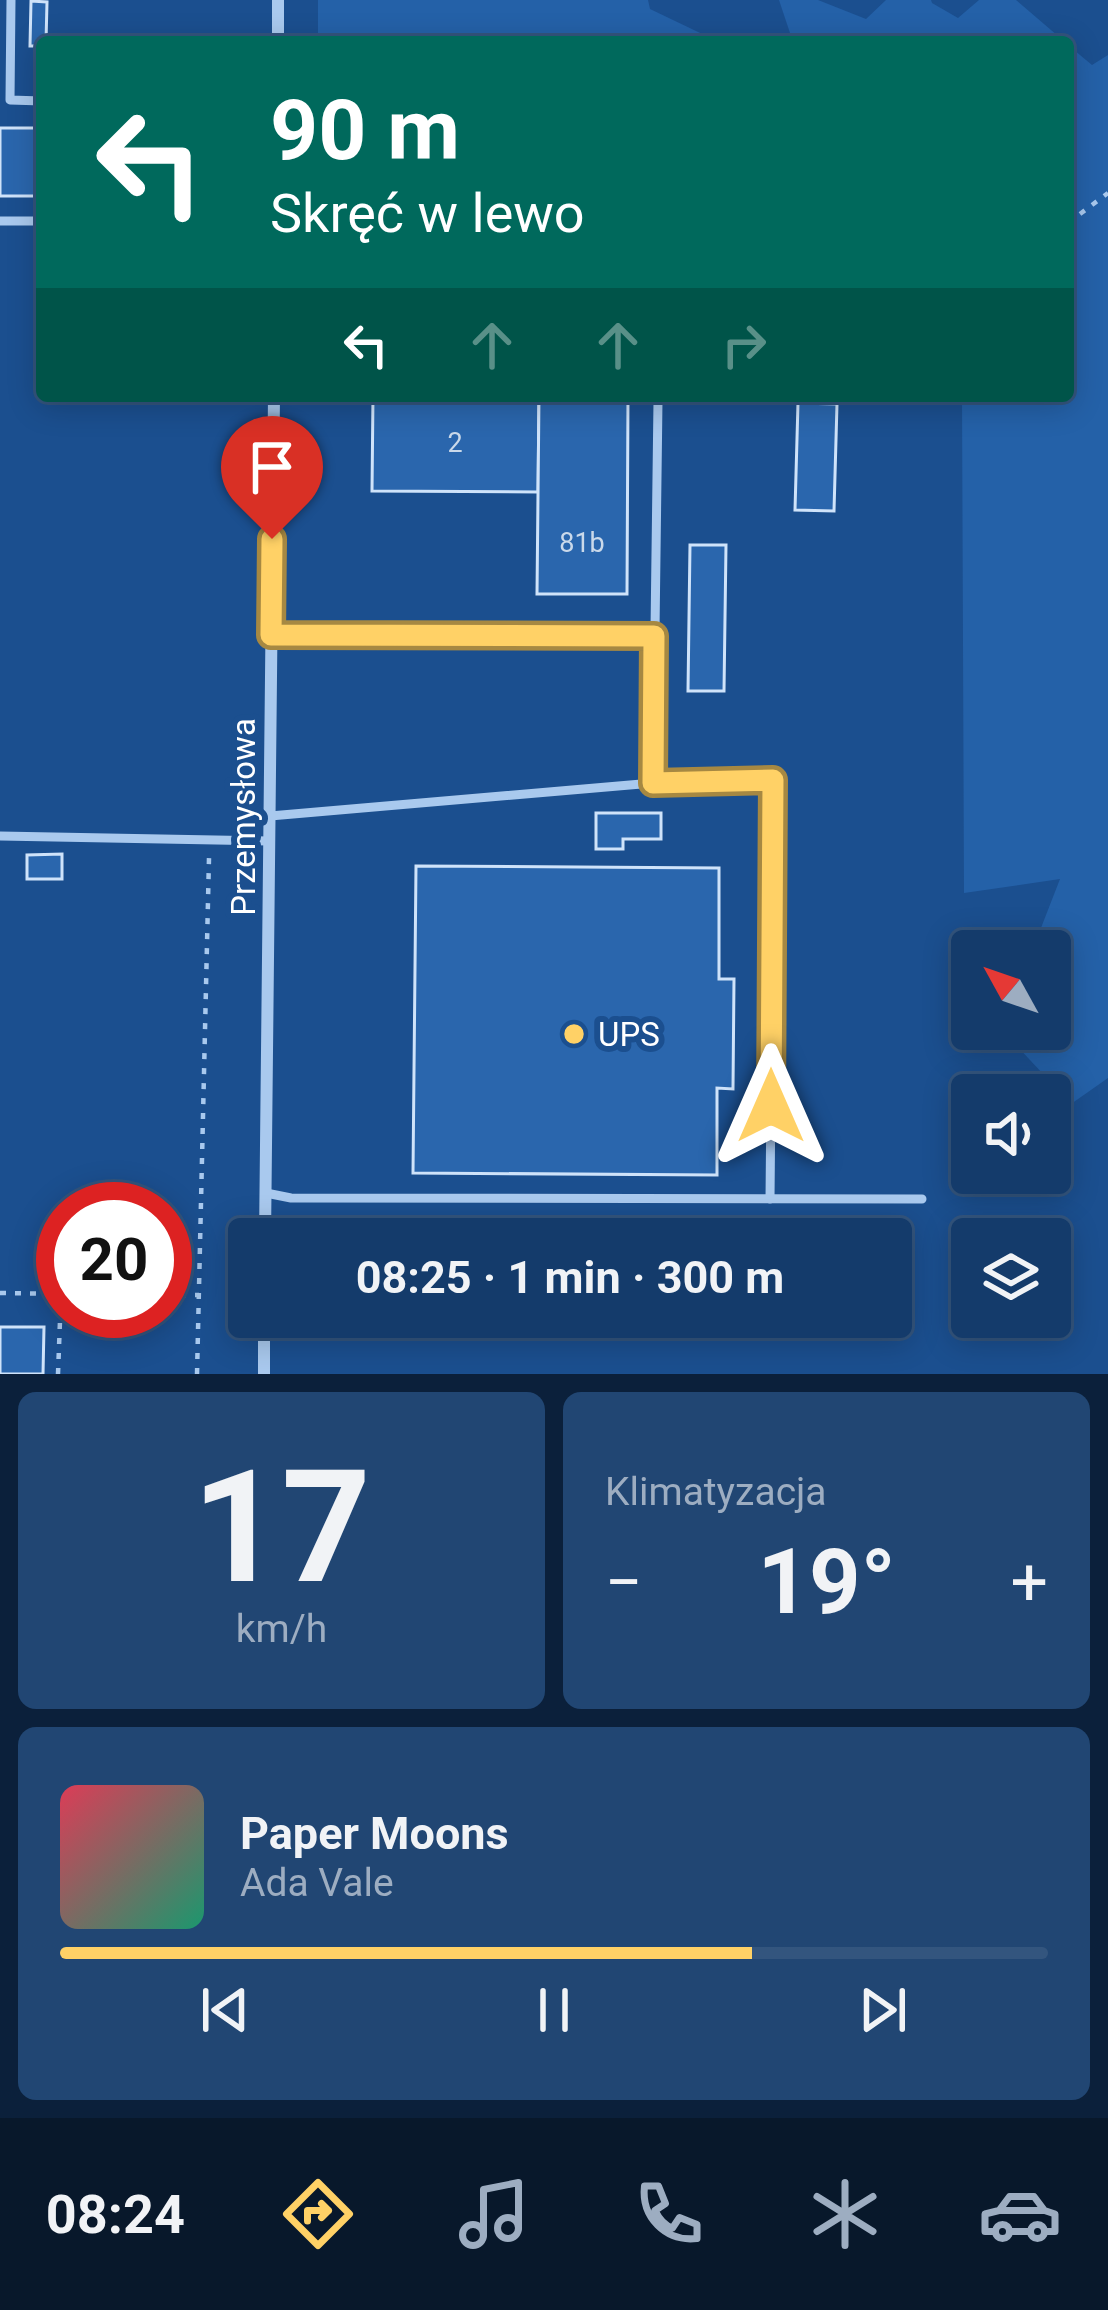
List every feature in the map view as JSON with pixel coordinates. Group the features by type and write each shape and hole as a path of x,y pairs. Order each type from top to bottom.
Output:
{"street":[{"path":"278,0 278,36"},
{"name":"Przemysłowa","path":"265,1218 274,402"},
{"path":"264,1374 265,1338"}],"lane":[{"path":"11,0 5,100 36,100"},
{"path":"0,221 36,220"},
{"path":"653,783 658,402"},
{"path":"271,635 654,636"},
{"path":"270,816 653,783 773,780 770,1199"},
{"path":"0,836 270,841"},
{"path":"266,1192 291,1198 922,1199"}],"path":[{"path":"1074,218 1108,193"},
{"path":"197,1374 210,840"},
{"path":"0,1293 36,1294"},
{"path":"192,1295 199,1295"},
{"path":"58,1374 60,1338"}],"shaded area":[{"path":"318,0 648,0 650,9 706,36 318,36"},
{"path":"779,0 818,0 866,19 886,0 931,0 958,18 979,0 1016,0 1058,36 791,36"},
{"path":"1074,50 1092,65 1108,55 1108,1078 1071,1104 1071,1074 1043,1074 1021,1050 1071,1050 1071,930 1040,930 1060,879 964,893 962,402 1074,402"}],"building":[{"path":"31,1 47,2 46,36 36,36 36,46 30,46"},
{"path":"0,128 36,128 36,196 0,196"},
{"path":"373,402 539,402 538,492 372,491"},
{"path":"539,402 628,402 627,594 537,594"},
{"path":"798,403 837,404 834,511 795,510"},
{"path":"690,545 726,545 724,691 688,691"},
{"path":"596,813 661,813 661,839 623,839 623,849 596,849"},
{"path":"62,854 62,879 27,879 27,855"},
{"name":"UPS","path":"416,866 719,868 719,979 734,979 733,1089 717,1088 717,1175 413,1173"},
{"path":"0,1327 36,1327 36,1338 44,1338 43,1374 0,1374"}],"place":[{"name":"UPS","path":"574,1034"}],"route":[{"path":"272,539 271,635 654,636 653,783 773,780 771,1106"}]}
